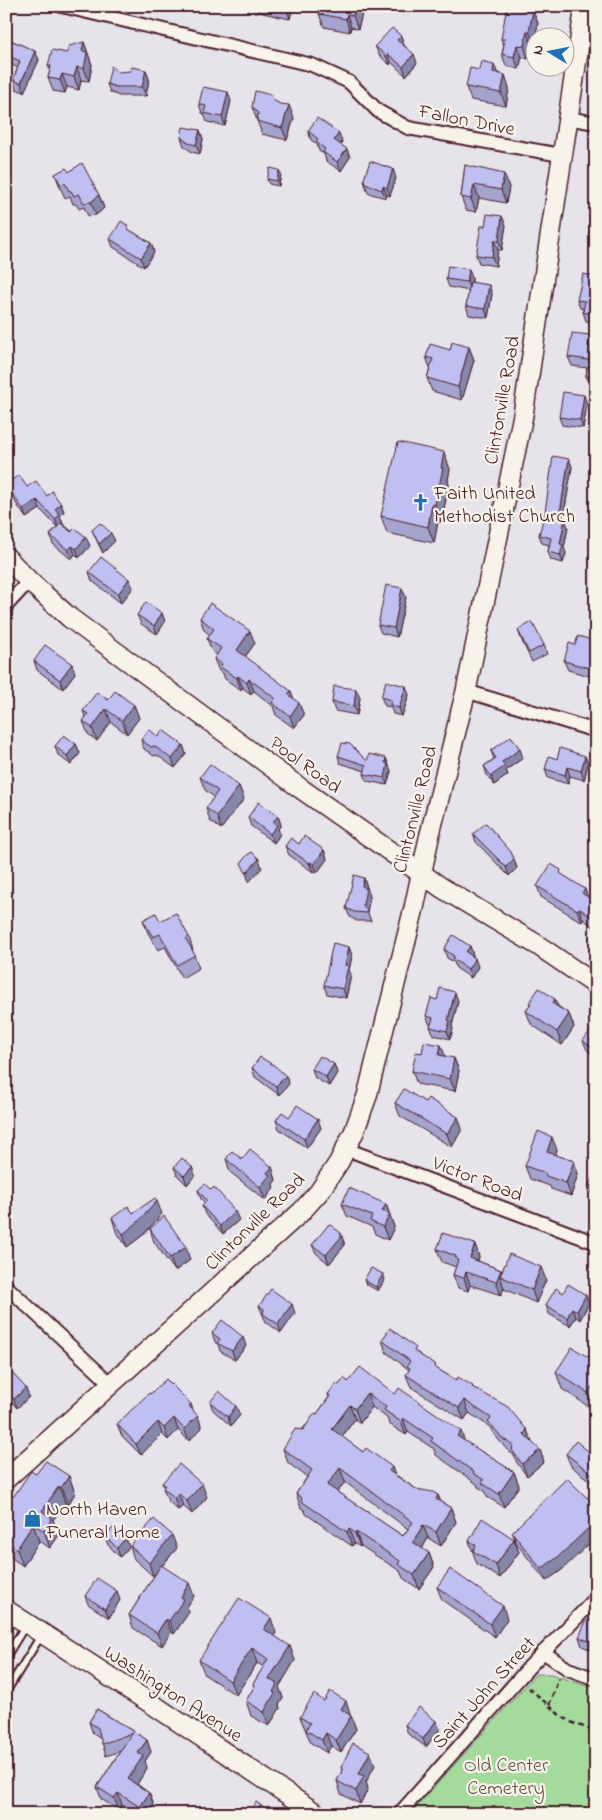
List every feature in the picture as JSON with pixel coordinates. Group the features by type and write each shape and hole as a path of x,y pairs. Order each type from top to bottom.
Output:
{"main road":[{"name":"Clintonville Road","path":"6,1479 301,1212 327,1181 346,1149 367,1096 466,691 523,415 585,6"},
{"name":"Pool Road","path":"6,557 29,581 70,618 300,788 442,888 536,944 596,984"},
{"name":"Washington Avenue","path":"6,1610 317,1814"}],"street":[{"name":"Fallon Drive","path":"62,6 312,65 349,82 378,111 408,128 561,155"},
{"path":"567,118 596,122"},
{"path":"6,606 29,581"},
{"path":"466,691 596,731"},
{"name":"Victor Road","path":"346,1149 596,1243"},
{"path":"6,1286 111,1384"},
{"name":"Saint John Street","path":"399,1814 543,1652 596,1598"},
{"path":"543,1652 568,1669 596,1679"}],"lane":[{"path":"6,1657 26,1623"},
{"path":"6,1692 42,1633"}],"path":[{"path":"549,1705 559,1678"},
{"path":"529,1688 561,1716 596,1732"}],"green space":[{"name":"Old Center Cemetery","path":"536,1674 551,1674 596,1689 596,1814 410,1814"}],"building":[{"path":"270,6 288,6 287,10"},
{"path":"321,6 356,6 353,16 347,14 346,19 319,14"},
{"path":"507,6 522,6 521,9 533,11 530,28 524,28 524,46 517,45 514,57 502,54 505,39 501,39"},
{"path":"392,28 401,36 397,40 414,54 403,67 375,46"},
{"path":"6,38 35,51 21,83 13,80 20,61 6,55"},
{"path":"84,42 82,51 87,52 84,69 77,67 74,77 62,74 60,80 48,78 51,66 48,66 52,50 67,53 69,46"},
{"path":"481,61 494,64 493,72 505,75 501,93 466,87 470,68 479,70"},
{"path":"111,66 118,72 130,71 132,67 146,70 142,87 116,87 107,84"},
{"path":"203,87 228,92 222,117 204,113 206,106 199,104"},
{"path":"255,91 272,95 273,100 280,104 289,105 282,128 257,121 258,113 252,107"},
{"path":"317,118 339,133 334,140 347,149 337,162 323,152 325,149 316,142 318,139 308,131"},
{"path":"183,127 200,130 196,145 188,143 181,137"},
{"path":"370,161 393,169 387,188 383,186 382,190 365,184 364,179"},
{"path":"82,163 99,195 91,202 84,203 79,194 74,196 69,191 65,183 61,185 55,174 66,168 69,172"},
{"path":"465,165 504,174 501,190 474,185 471,199 461,197"},
{"path":"270,168 279,170 277,181 267,179"},
{"path":"596,202 596,234 589,233"},
{"path":"487,214 502,216 499,241 494,241 492,257 476,255 481,226 485,226"},
{"path":"121,221 127,225 128,229 151,243 141,258 110,239"},
{"path":"448,266 469,269 467,282 446,279"},
{"path":"583,274 596,277 596,315 583,312 585,301 577,300"},
{"path":"470,282 489,285 485,309 466,306"},
{"path":"572,333 590,335 588,346 591,347 589,360 568,357"},
{"path":"452,342 469,347 458,387 427,378 433,359 426,357 430,344 450,350"},
{"path":"588,366 596,367 596,377 586,376"},
{"path":"563,392 584,395 580,420 559,417"},
{"name":"Faith United Methodist Church","path":"398,442 444,452 441,468 443,468 435,505 432,504 428,527 381,516"},
{"path":"553,456 569,459 559,518 565,519 560,544 563,545 560,555 548,552 551,538 539,535 545,512"},
{"path":"19,475 27,487 36,481 47,496 52,491 61,504 55,509 60,515 55,519 37,500 23,509 6,485"},
{"path":"61,523 71,532 75,528 86,537 76,549 72,546 68,550 50,535"},
{"path":"100,523 111,533 99,544 92,530"},
{"path":"101,557 129,579 118,594 89,572"},
{"path":"386,585 402,588 394,628 378,625"},
{"path":"146,602 162,613 154,626 137,615"},
{"path":"210,603 250,631 237,650 291,691 288,694 299,703 290,716 272,703 275,698 249,679 247,683 238,676 237,678 220,667 222,664 214,659 221,648 207,639 214,629 200,618"},
{"path":"532,622 544,645 529,653 518,630"},
{"path":"578,636 592,640 589,650 596,652 596,670 564,661 569,643 575,645"},
{"path":"45,645 72,664 60,680 34,661"},
{"path":"386,681 406,686 399,708 390,705 391,700 381,697"},
{"path":"334,686 356,689 354,706 332,702"},
{"path":"115,691 134,705 122,721 106,709 92,728 83,721 88,714 83,711 97,692 108,700"},
{"path":"149,729 158,737 163,730 183,745 172,759 154,746 151,747 141,740"},
{"path":"64,735 76,744 67,756 55,746"},
{"path":"511,736 520,749 502,762 505,766 491,776 484,766 496,758 491,751"},
{"path":"342,743 350,744 367,761 369,754 386,758 385,763 388,763 385,778 364,774 366,765 338,756"},
{"path":"560,748 585,756 581,771 567,767 565,775 545,769 549,756 557,759"},
{"path":"210,764 239,786 217,816 206,808 218,791 200,777"},
{"path":"259,802 278,816 273,822 277,825 270,834 248,817"},
{"path":"486,823 511,852 514,859 506,867 473,834"},
{"path":"304,836 324,850 314,864 309,863 285,846 291,838 299,844"},
{"path":"252,852 259,859 246,873 241,863"},
{"path":"551,864 561,870 560,873 585,889 582,893 596,903 596,921 579,908 577,910 537,886"},
{"path":"354,875 364,878 362,886 366,888 363,905 368,913 354,912 346,908"},
{"path":"156,913 160,921 176,913 189,937 186,939 195,955 177,965 160,934 153,937 143,920"},
{"path":"453,935 470,946 466,952 475,958 468,969 453,959 454,956 444,949"},
{"path":"333,943 349,947 345,965 348,966 343,989 324,985"},
{"path":"440,988 455,992 447,1031 430,1027 433,1018 426,1016 431,998 437,1000"},
{"path":"539,988 555,999 552,1003 569,1014 557,1032 526,1011"},
{"path":"592,1028 596,1031 596,1050 583,1041"},
{"path":"424,1042 441,1045 439,1055 454,1058 450,1079 412,1071 416,1052 422,1053"},
{"path":"320,1056 334,1064 326,1077 312,1069"},
{"path":"260,1057 275,1066 286,1076 276,1086 252,1068"},
{"path":"404,1089 425,1102 428,1098 458,1117 447,1134 395,1103"},
{"path":"297,1105 318,1119 304,1139 276,1120 282,1112 289,1117"},
{"path":"538,1131 552,1137 547,1152 574,1161 566,1183 525,1166"},
{"path":"250,1149 272,1167 267,1173 270,1175 260,1187 226,1159 232,1151 242,1159"},
{"path":"182,1158 192,1167 184,1176 174,1167"},
{"path":"596,1171 596,1188 589,1185"},
{"path":"205,1184 211,1190 214,1187 235,1211 220,1226 202,1206 207,1201 198,1190"},
{"path":"349,1188 386,1204 382,1211 390,1214 383,1227 370,1221 372,1216 342,1204"},
{"path":"155,1198 157,1201 138,1222 123,1234 112,1218 128,1206 133,1213"},
{"path":"164,1216 186,1247 170,1258 150,1229"},
{"path":"329,1224 341,1233 341,1237 326,1255 312,1245"},
{"path":"443,1233 475,1244 470,1258 501,1270 496,1282 466,1272 464,1278 453,1275 458,1260 455,1259 456,1256 437,1249"},
{"path":"509,1254 541,1267 532,1290 500,1276"},
{"path":"371,1268 383,1274 376,1287 364,1280"},
{"path":"568,1284 586,1295 577,1311 572,1308 567,1318 546,1305 556,1288 563,1293"},
{"path":"271,1289 292,1304 278,1324 263,1314 264,1309 259,1306"},
{"path":"222,1320 243,1337 232,1351 217,1343 220,1339 212,1333"},
{"path":"390,1328 416,1348 414,1351 436,1365 434,1367 456,1380 458,1377 508,1407 527,1430 524,1434 540,1450 522,1464 512,1450 513,1445 503,1439 488,1421 491,1418 464,1400 459,1408 406,1375 410,1368 407,1366 410,1361 382,1340"},
{"path":"572,1347 588,1357 590,1353 596,1356 596,1388 592,1386 588,1393 556,1372"},
{"path":"360,1367 395,1394 399,1388 461,1431 457,1436 514,1472 499,1494 482,1483 484,1480 474,1472 431,1441 433,1438 403,1418 401,1422 384,1410 386,1407 367,1393 355,1409 350,1405 332,1429 363,1452 366,1448 392,1467 389,1471 416,1489 433,1492 438,1495 436,1499 451,1508 436,1532 423,1525 413,1542 429,1553 414,1575 398,1564 400,1561 356,1532 349,1529 347,1532 301,1501 302,1498 296,1494 312,1470 283,1449 295,1429 303,1430 315,1413 317,1414 330,1396 328,1394 337,1383 339,1385 344,1378 348,1382","holes":["340,1468 413,1522 403,1536 327,1485"]},
{"path":"12,1373 26,1388 14,1399 6,1391 6,1379"},
{"path":"166,1379 191,1404 189,1406 198,1416 184,1429 174,1418 164,1428 158,1422 136,1444 117,1424"},
{"path":"219,1391 236,1406 228,1417 210,1402"},
{"path":"576,1441 596,1458 596,1477 566,1454"},
{"path":"46,1461 69,1476 61,1488 59,1486 42,1511 52,1518 44,1531 33,1524 17,1549 6,1542 6,1499 10,1494 13,1497 31,1471 36,1474"},
{"path":"179,1464 202,1484 187,1501 178,1493 174,1497 163,1488 165,1485 162,1483"},
{"path":"567,1478 587,1498 596,1489 596,1521 558,1557 541,1569 512,1532"},
{"path":"482,1518 514,1539 496,1565 473,1551 476,1545 469,1541"},
{"path":"154,1519 172,1535 149,1563 130,1546"},
{"path":"114,1527 126,1538 117,1548 105,1536"},
{"path":"161,1565 189,1583 181,1597 184,1599 169,1621 166,1619 157,1633 129,1615"},
{"path":"450,1569 503,1606 490,1624 437,1587"},
{"path":"97,1578 117,1591 105,1609 85,1596"},
{"path":"239,1598 271,1618 264,1629 290,1646 269,1679 277,1684 273,1692 275,1693 264,1712 246,1701 255,1685 253,1684 268,1659 252,1648 230,1681 199,1660"},
{"path":"596,1619 596,1644 579,1637 586,1621"},
{"path":"330,1691 346,1701 341,1709 351,1716 336,1740 326,1733 322,1740 306,1730 310,1723 300,1717 314,1694 324,1701"},
{"path":"419,1707 436,1721 423,1739 405,1725"},
{"path":"97,1709 147,1740 138,1753 143,1756 128,1779 149,1793 140,1807 118,1793 114,1798 97,1787 132,1733 102,1744 98,1728 89,1722"},
{"path":"353,1743 370,1752 359,1774 364,1776 356,1791 337,1781 343,1769 341,1767"},
{"path":"256,1802 274,1814 249,1814"}],"place":[{"name":"Faith United Methodist Church","path":"420,503"},
{"name":"North Haven Funeral Home","path":"32,1519"}]}
